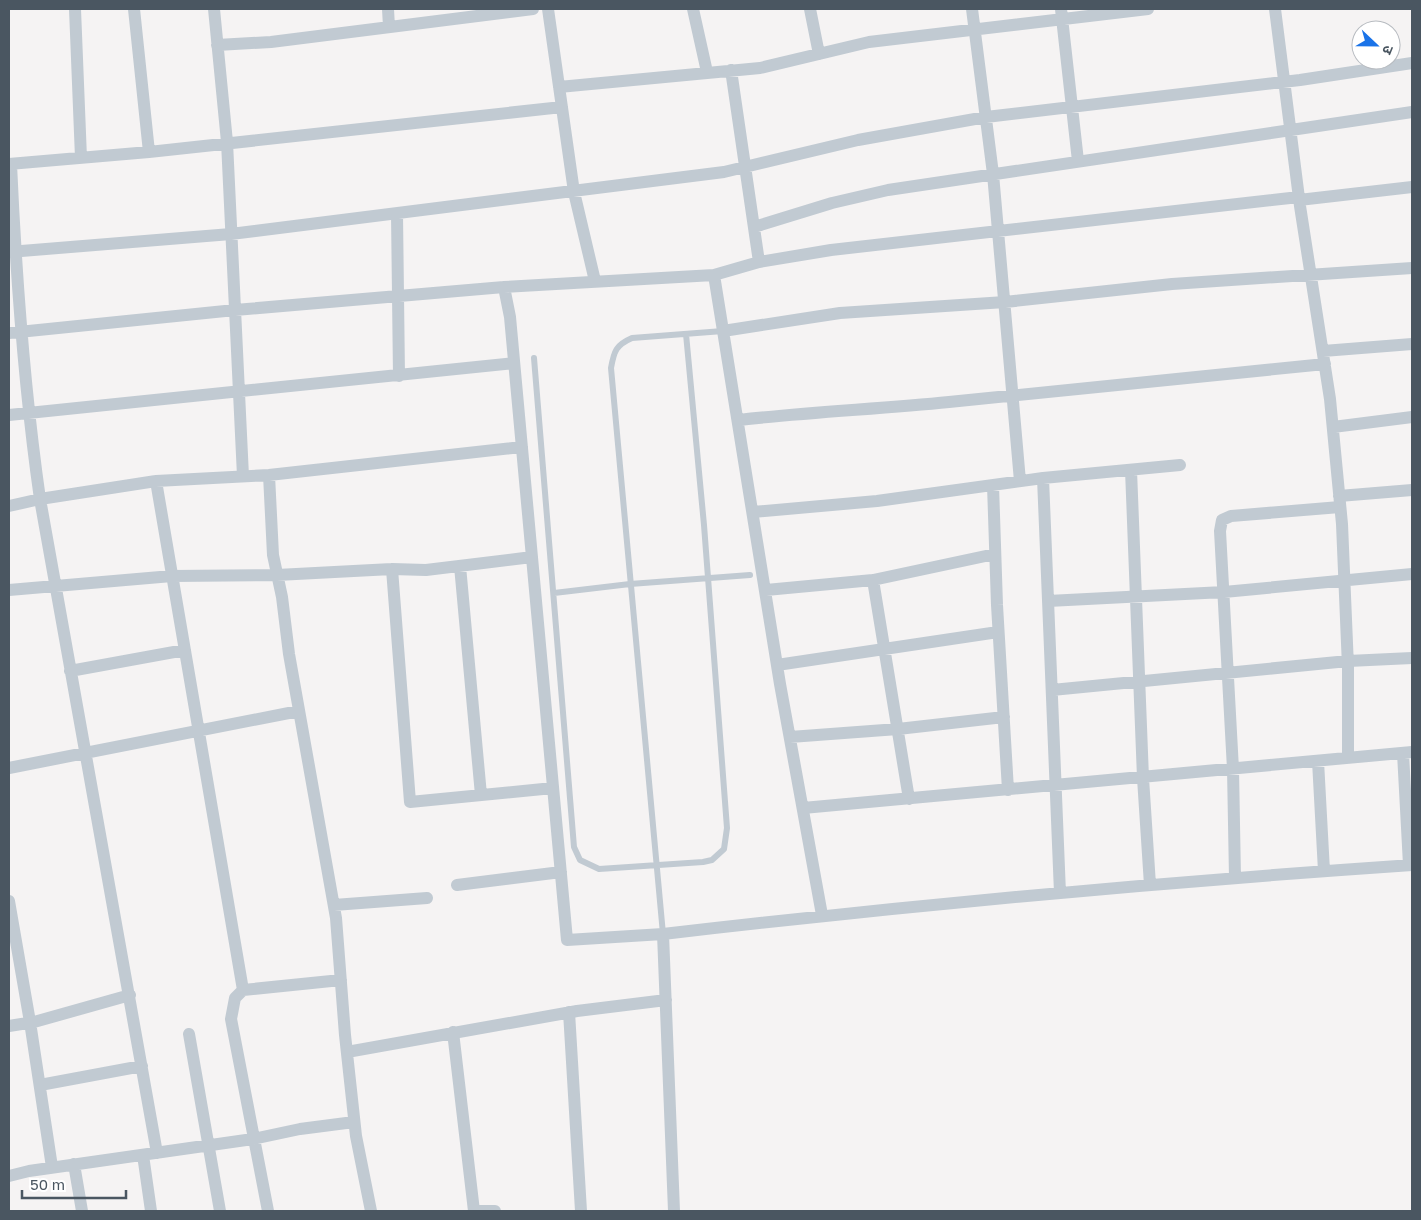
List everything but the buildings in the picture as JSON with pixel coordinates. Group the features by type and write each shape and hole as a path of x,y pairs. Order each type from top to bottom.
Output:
{"street":[{"path":"75,9 81,158"},
{"path":"134,9 149,152"},
{"path":"214,9 227,142 243,476"},
{"path":"388,9 389,27"},
{"path":"217,45 270,42 533,9"},
{"path":"548,9 574,192 595,282"},
{"path":"693,9 707,72"},
{"path":"810,9 819,54"},
{"path":"972,9 993,174 1014,394 1020,481"},
{"path":"559,87 760,68 870,42 974,29 1062,13 1148,9"},
{"path":"1275,9 1299,198 1333,427 1340,501 1348,661 1348,758"},
{"path":"1062,13 1078,161"},
{"path":"12,252 230,234 724,172 858,140 986,117 1284,82 1412,64"},
{"path":"730,70 759,262"},
{"path":"157,1153 130,995 54,585 15,332 10,164 149,152 562,107"},
{"path":"754,227 832,203 888,190 1412,112"},
{"path":"15,332 235,310 504,287 714,275 759,262 831,250 1412,187"},
{"path":"397,214 400,376"},
{"path":"723,331 840,313 1005,302 1172,284 1412,268"},
{"path":"714,275 790,737 822,915"},
{"path":"504,287 510,317 566,940 663,934 822,915 1150,885 1411,865 1408,752 1143,778 802,808"},
{"path":"1323,351 1412,344"},
{"path":"9,415 514,363"},
{"path":"739,420 1325,364"},
{"path":"1333,427 1412,417"},
{"path":"9,506 40,499 156,481 269,475 522,447"},
{"path":"753,512 877,501 1043,478 1180,466"},
{"path":"1131,470 1143,778 1150,885"},
{"path":"269,475 272,555 334,905 354,1122 370,1211"},
{"path":"1043,478 1060,893"},
{"path":"156,481 243,990"},
{"path":"993,485 998,632 1008,790"},
{"path":"1235,878 1233,769 1220,531 1222,520 1231,516 1412,490"},
{"path":"766,590 873,580 995,554"},
{"path":"9,590 172,576 277,575 392,569 426,570 532,557"},
{"path":"460,566 481,795"},
{"path":"392,569 410,802 553,788"},
{"path":"1048,601 1224,592 1412,574"},
{"path":"873,580 909,799"},
{"path":"778,665 884,647 998,632"},
{"path":"70,671 185,650"},
{"path":"1052,690 1348,661 1412,658"},
{"path":"9,768 300,711"},
{"path":"790,737 898,729 1004,716"},
{"path":"1318,761 1324,871"},
{"path":"457,885 560,872"},
{"path":"334,905 427,898"},
{"path":"9,901 11,931 30,1022 52,1167"},
{"path":"663,934 674,1211"},
{"path":"268,1211 230,1019 231,1006 235,998 243,990 341,980"},
{"path":"9,1026 130,995"},
{"path":"347,1052 568,1012 666,1000"},
{"path":"568,1012 581,1211"},
{"path":"453,1032 474,1211 495,1211"},
{"path":"189,1034 210,1144 220,1211"},
{"path":"40,1085 142,1066"},
{"path":"9,1176 52,1167 253,1139 300,1129 354,1122"},
{"path":"142,1155 151,1211"},
{"path":"74,1164 82,1211"}],"lane":[{"path":"663,934 611,368 614,354 620,343 632,338 723,331"},
{"path":"534,358 574,847 580,860 599,869 712,860 724,849 727,841 708,578 686,334"},
{"path":"554,593 630,584 750,575"}]}
